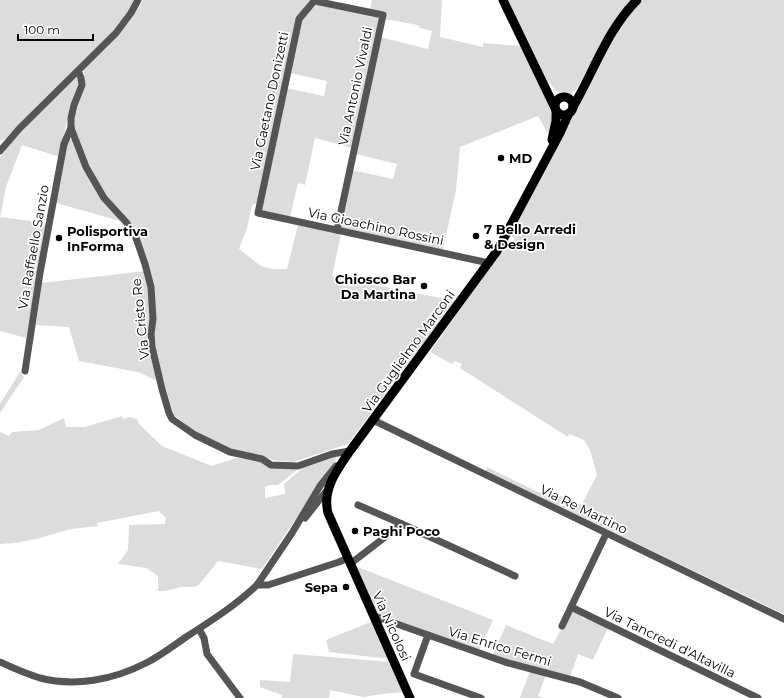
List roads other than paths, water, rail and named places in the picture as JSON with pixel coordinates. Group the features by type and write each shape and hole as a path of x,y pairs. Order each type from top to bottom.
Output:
{"main road":[{"path":"503,0 556,109 561,114 571,110"},
{"path":"543,164 591,70 619,21 637,0"},
{"path":"543,164 554,132 556,101 576,92 591,70"},
{"path":"542,79 554,92 572,101 571,110"},
{"name":"Via Guglielmo Marconi","path":"349,561 326,505 328,488 335,473 489,263 497,251 543,164"},
{"name":"Via Nicolosi","path":"349,561 410,698"}],"street":[{"path":"0,151 19,129 116,32 132,12 138,0"},
{"name":"Via Gaetano Donizetti","path":"258,213 299,19 315,1"},
{"name":"Via Antonio Vivaldi","path":"315,1 383,15 337,230"},
{"name":"Via Cristo Re","path":"78,71 82,78 82,85 74,105 71,118 71,128 86,166 104,198 126,222 135,235 145,264 151,286 153,319 150,334 152,347 169,414 172,418 195,435 230,452 262,459 271,465 298,466 332,454 350,451"},
{"name":"Via Raffaello Sanzio","path":"25,372 40,273 64,144 71,128"},
{"name":"Via Gioachino Rossini","path":"258,213 489,263"},
{"name":"Via Re Martino","path":"373,420 784,619"},
{"path":"0,662 28,674 50,680 70,682 96,680 121,674 147,663 243,598 257,585 292,533 320,486 350,451"},
{"path":"292,533 328,488"},
{"path":"358,505 515,576"},
{"path":"257,585 268,586 339,562 349,561 402,524"},
{"path":"562,626 606,534"},
{"name":"Via Tancredi d'Altavilla","path":"571,607 758,698"},
{"name":"Via Enrico Fermi","path":"374,616 505,662 580,682 618,698"},
{"path":"199,629 204,638 208,654 240,698"},
{"path":"428,636 414,674 481,698"}],"place":[{"name":"MD","path":"501,158"},
{"name":"7 Bello Arredi & Design","path":"476,236"},
{"name":"Polisportiva InForma","path":"59,238"},
{"name":"Chiosco Bar Da Martina","path":"424,286"},
{"name":"Paghi Poco","path":"355,531"},
{"name":"Sepa","path":"346,587"}]}
